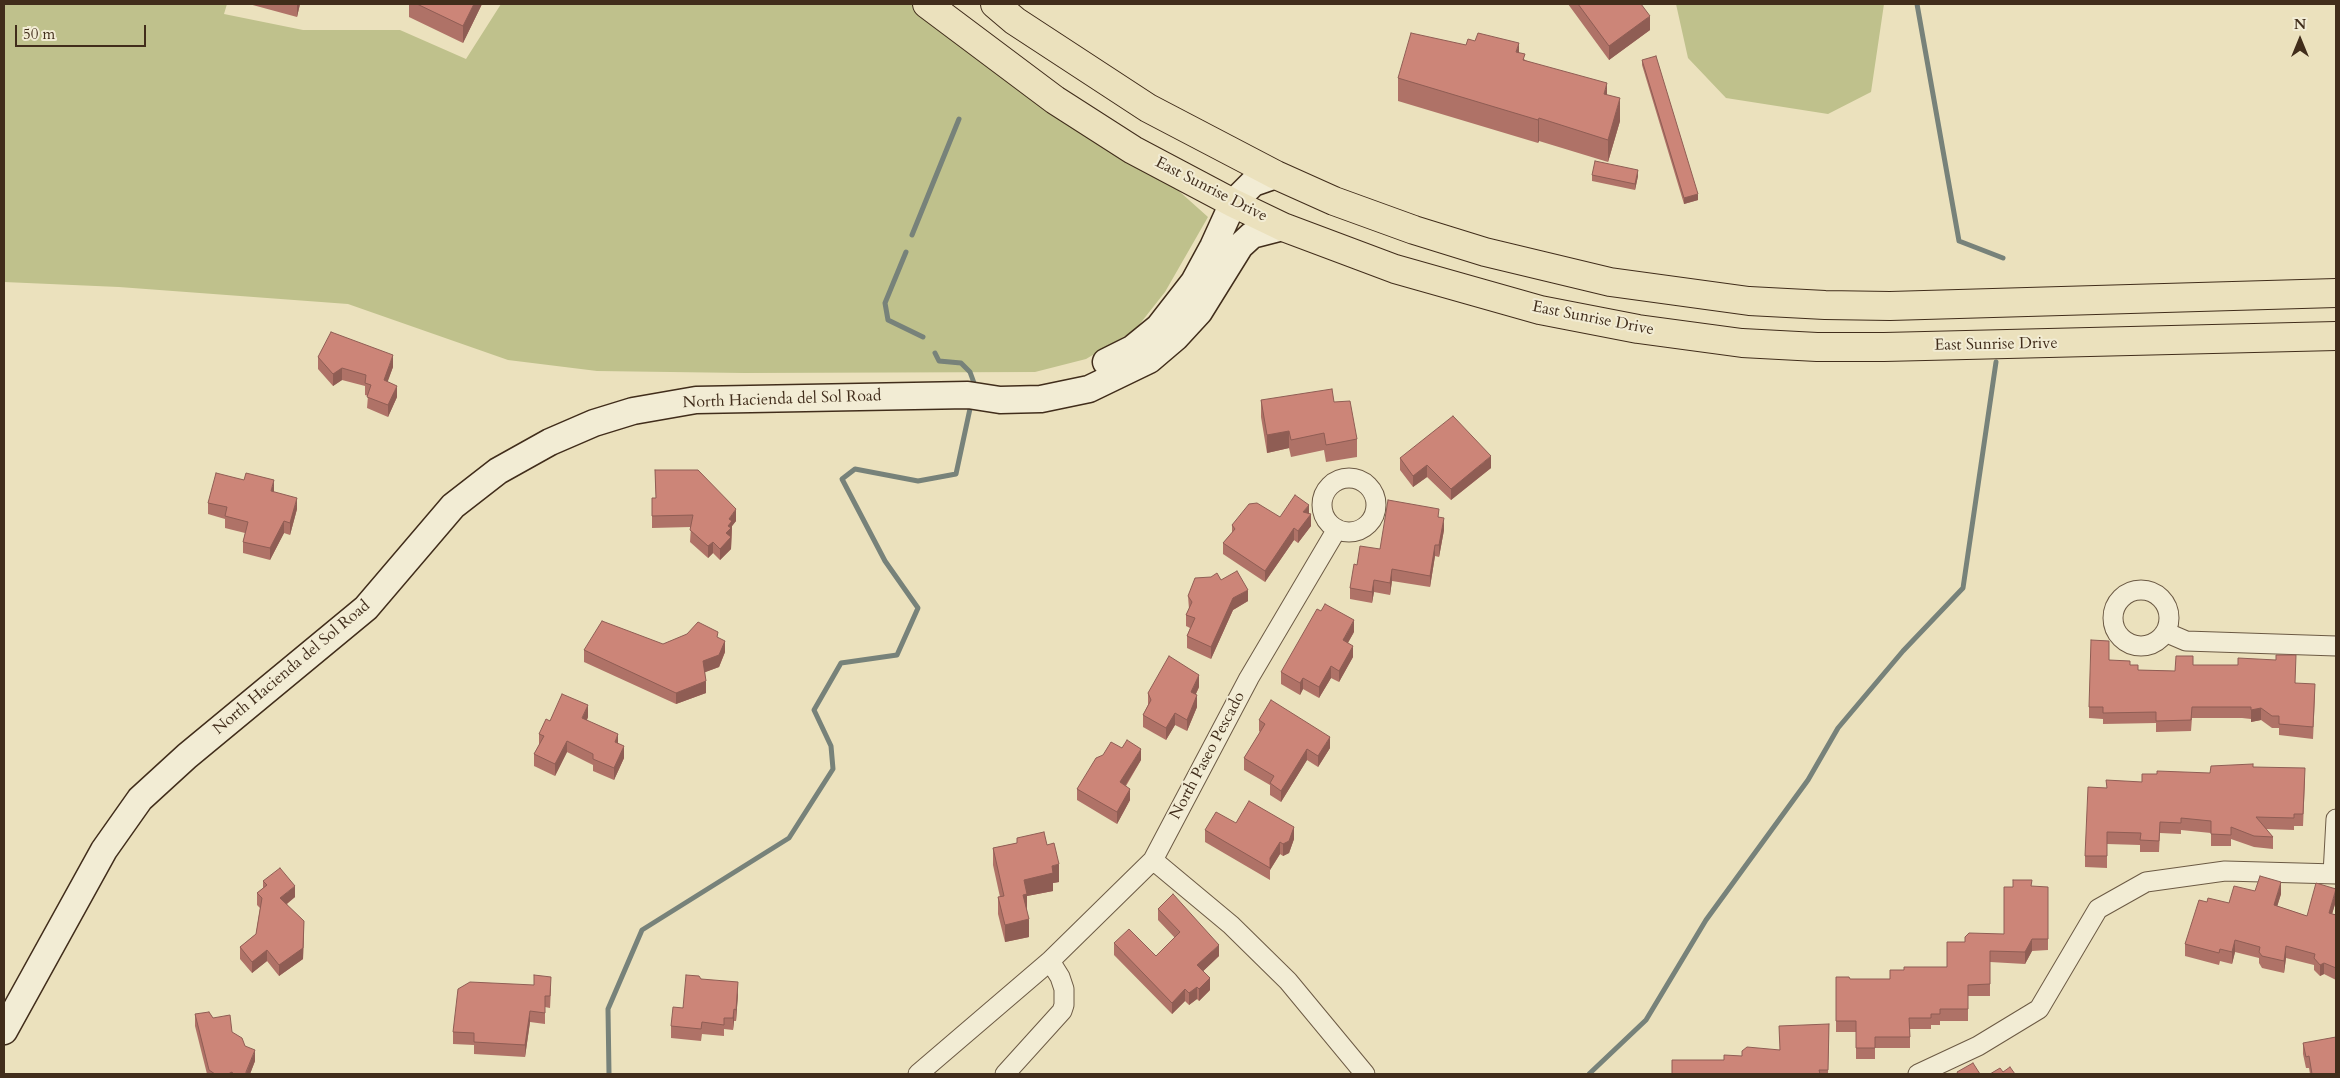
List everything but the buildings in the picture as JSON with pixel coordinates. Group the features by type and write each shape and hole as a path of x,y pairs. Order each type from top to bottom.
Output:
{"main road":[{"name":"East Sunrise Drive","path":"927,4 1055,100 1133,150 1232,203 1283,227 1395,270 1540,310 1638,329 1742,343 1884,348 2336,336"},
{"path":"995,4 1015,21 1148,108 1276,175 1334,201 1414,230 1485,252 1610,282 1749,301 1890,306 2336,293"},
{"path":"1742,343 1749,301"}],"street":[{"name":"North Hacienda del Sol Road","path":"968,395 995,388 1024,386 1070,377 1132,349 1159,327 1188,290 1213,247 1232,203 1253,183 1276,175"},
{"name":"North Hacienda del Sol Road","path":"4,1031 104,850 140,799 187,756 320,648 366,608 452,506 498,471 550,442 594,423 633,411 696,400 968,395 1000,400 1041,399 1089,389 1149,360 1176,337 1199,312 1240,246 1252,235 1283,227"},
{"name":"North Paseo Pescado","path":"918,1074 1050,961 1153,860 1249,678 1337,529"},
{"path":"2165,632 2186,641 2336,646"},
{"path":"1918,1074 1978,1046 2039,1009 2098,908 2146,882 2224,871 2335,874 2336,819"},
{"path":"1153,860 1231,925 1288,981 1365,1074"},
{"path":"1005,1074 1062,1011 1066,997 1050,961"}],"green space":[{"path":"4,4 227,4 224,14 303,30 400,30 466,59 501,4 927,4 1133,150 1208,217 1165,292 1135,330 1086,359 1035,372 744,373 597,371 508,360 348,304 119,287 4,282"},
{"path":"1676,4 1884,4 1871,92 1828,114 1726,98 1688,58"}],"waterway":[{"path":"1917,4 1959,241 2003,258"},
{"path":"912,235 959,119"},
{"path":"906,252 885,303 888,320 923,337"},
{"path":"935,353 939,361 961,363 970,372 974,383"},
{"path":"1589,1074 1646,1020 1706,920 1808,780 1838,728 1903,651 1963,588 1996,362"},
{"path":"609,1074 608,1009 642,930 789,838 833,769 831,746 814,710 841,663 897,655 918,608 885,561 842,479 855,469 918,481 956,474 971,404"}]}
